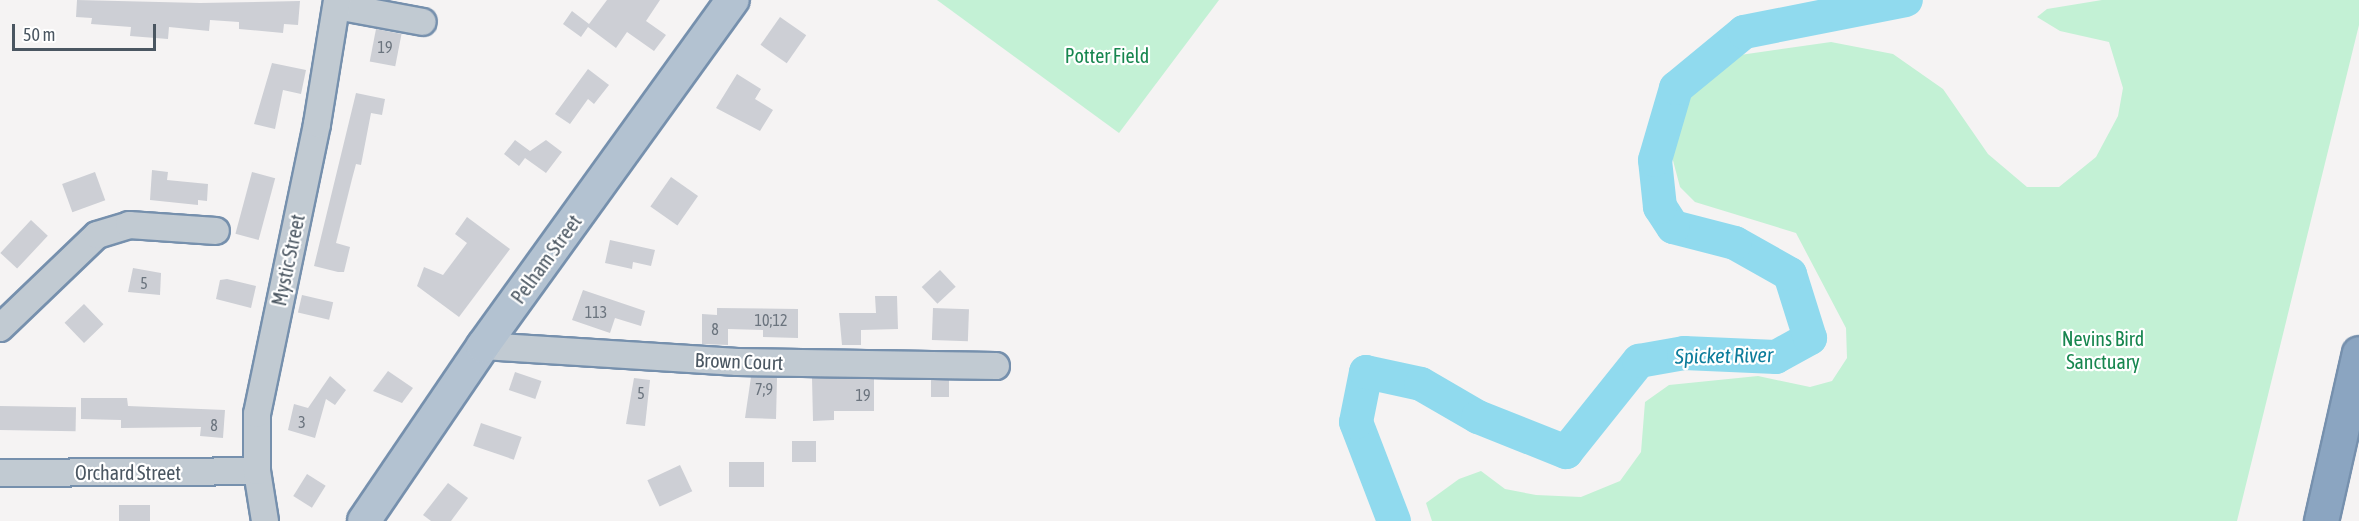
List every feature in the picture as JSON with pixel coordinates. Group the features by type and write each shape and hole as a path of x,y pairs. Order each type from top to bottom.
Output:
{"highway":[{"path":"2320,521 2359,353"}],"main road":[{"name":"Pelham Street","path":"364,521 483,346 733,0"}],"street":[{"path":"337,3 423,21"},
{"name":"Mystic Street","path":"265,521 257,471 262,381 317,124 337,3"},
{"path":"0,328 97,235 129,225 216,231"},
{"name":"Brown Court","path":"483,346 737,362 996,366"},
{"name":"Orchard Street","path":"0,473 257,471"}],"green space":[{"name":"Potter Field","path":"937,0 1219,0 1119,133"},
{"name":"Nevins Bird Sanctuary","path":"2102,0 2359,0 2359,25 2237,521 1432,521 1426,503 1459,479 1481,471 1505,489 1536,495 1581,497 1620,481 1641,452 1645,402 1669,385 1758,376 1810,387 1832,381 1847,358 1846,328 1796,233 1695,202 1680,187 1671,153 1680,111 1702,78 1733,56 1831,42 1893,54 1943,89 1988,154 2027,187 2059,187 2096,157 2118,116 2123,88 2109,42 2060,31 2037,17 2047,9"}],"building":[{"path":"77,0 200,3 300,1 298,25 284,24 283,33 239,29 239,22 210,20 209,31 169,27 168,39 130,36 131,27 91,24 92,18 76,17"},
{"path":"607,0 660,0 646,21 666,35 654,51 627,32 616,48 588,27 581,37 563,24 572,11 589,24"},
{"path":"780,17 806,35 787,63 760,45"},
{"path":"376,29 402,34 395,66 370,61"},
{"path":"272,63 306,70 301,94 283,90 275,129 254,124"},
{"path":"588,69 609,85 594,104 588,99 570,124 555,114"},
{"path":"737,74 761,89 755,99 773,110 760,131 716,108"},
{"path":"356,93 385,99 382,115 371,113 361,165 356,164 336,243 350,247 344,272 338,272 314,266"},
{"path":"515,140 530,151 546,140 562,152 546,173 525,158 519,166 504,154"},
{"path":"152,170 168,172 167,180 208,184 207,201 198,200 198,205 150,200"},
{"path":"95,172 105,200 72,212 62,184"},
{"path":"252,172 275,178 259,240 235,234"},
{"path":"671,177 698,196 677,225 650,206"},
{"path":"467,217 510,249 459,317 417,286 424,267 443,275 467,243 455,234"},
{"path":"31,220 48,236 17,269 0,253"},
{"path":"610,240 655,250 651,266 633,262 632,269 605,263"},
{"path":"133,268 161,273 160,295 128,292"},
{"path":"940,270 956,287 937,304 922,287"},
{"path":"227,279 256,286 251,308 216,299 220,280"},
{"path":"583,290 645,311 641,326 615,318 610,333 572,320"},
{"path":"302,295 333,302 329,320 298,313"},
{"path":"875,296 897,296 898,329 861,330 861,345 842,345 839,313 876,313"},
{"path":"84,304 103,324 84,343 65,323"},
{"path":"717,308 798,309 798,338 763,337 763,330 728,329 728,345 702,344 702,314 717,315"},
{"path":"933,308 969,309 968,341 932,340"},
{"path":"388,371 413,388 402,403 373,391"},
{"path":"515,372 541,381 535,399 509,390"},
{"path":"330,376 346,390 335,405 326,399 315,438 288,430 294,404 308,408"},
{"path":"751,377 777,378 776,419 745,418"},
{"path":"634,378 650,380 645,426 626,424"},
{"path":"812,378 874,379 874,411 834,411 834,420 813,421"},
{"path":"931,380 949,380 949,397 931,397"},
{"path":"81,398 127,398 128,406 225,410 223,438 200,436 201,427 121,428 121,420 81,419"},
{"path":"0,406 76,407 76,431 0,430"},
{"path":"481,423 522,437 514,460 473,446"},
{"path":"792,441 816,441 816,462 792,462"},
{"path":"729,462 764,462 764,487 729,487"},
{"path":"680,465 692,491 660,506 647,480"},
{"path":"307,474 326,486 312,508 293,496"},
{"path":"448,483 468,498 451,521 431,521 423,515"},
{"path":"119,505 150,505 150,521 119,521"}],"waterway":[{"name":"Spicket River","path":"1394,521 1356,422 1366,372 1421,384 1478,417 1566,452 1639,361 1684,353 1776,357 1810,338 1790,274 1735,243 1673,227 1660,207 1655,160 1676,88 1744,32 1906,0"}]}
